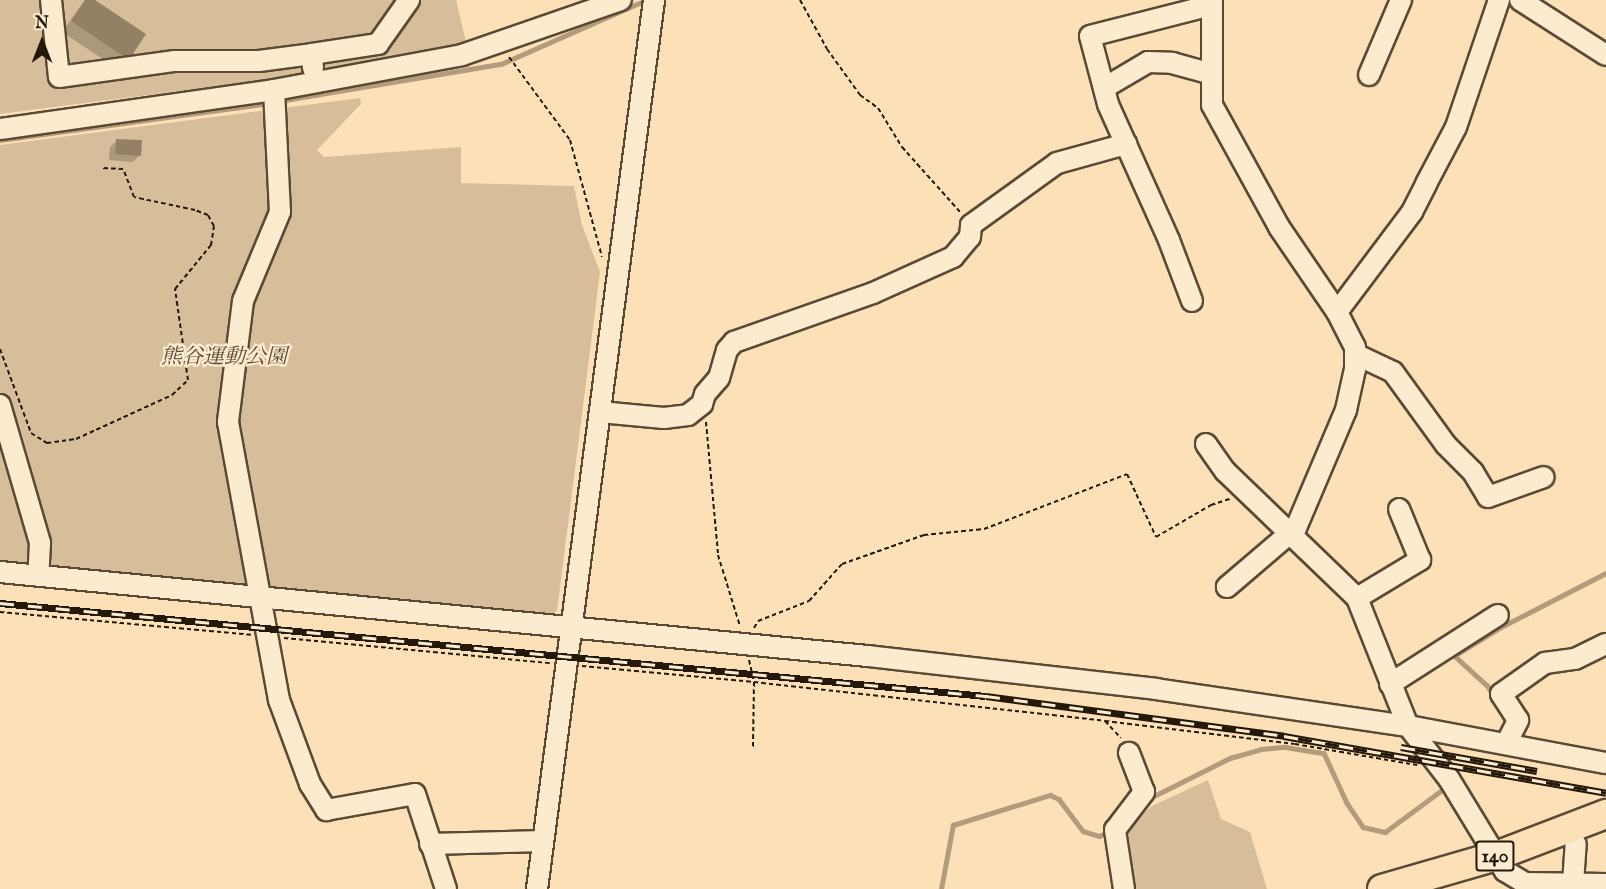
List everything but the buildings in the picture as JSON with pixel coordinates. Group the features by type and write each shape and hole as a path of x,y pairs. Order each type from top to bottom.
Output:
{"highway":[{"name":"140","path":"1444,889 1606,814"},
{"name":"140","path":"1382,889 1575,844 1606,832"}],"street":[{"path":"51,0 59,77 175,61 259,61 378,44 409,0"},
{"path":"0,129 275,98 315,82 462,55 621,0"},
{"path":"1369,75 1401,0"},
{"path":"1337,312 1412,212 1456,127 1499,0"},
{"path":"1520,0 1606,55"},
{"path":"537,889 654,3"},
{"path":"1192,302 1169,240 1104,88 1090,36 1212,3 1212,105 1280,227 1337,312 1355,354 1346,410 1296,528 1227,587"},
{"path":"312,54 315,82"},
{"path":"1104,88 1148,62 1172,63 1212,74"},
{"path":"275,98 280,212 243,301 228,422 257,595 279,700 310,784 326,810 415,794 446,889"},
{"path":"600,412 664,418 696,411 719,378 727,350 734,342 873,293 953,257 970,237 971,225 1057,163 1126,144"},
{"path":"1355,354 1393,372 1446,445 1473,472 1488,497 1544,477"},
{"path":"0,405 40,543 38,576"},
{"path":"1206,444 1225,471 1357,598 1408,726 1441,768 1500,863 1525,883 1606,884"},
{"path":"1357,598 1420,560 1399,509"},
{"path":"0,572 746,644 1156,689 1408,726 1606,763"},
{"path":"1390,684 1498,615"},
{"path":"1506,744 1518,720 1501,694 1545,663 1575,659 1604,650"},
{"path":"1124,889 1114,838 1122,818 1144,792 1129,753"},
{"path":"430,844 543,841"},
{"path":"1573,883 1575,844"}],"path":[{"path":"800,0 827,49 860,95 878,108 902,147 971,225"},
{"path":"499,42 570,140 601,256 618,275"},
{"path":"0,349 31,433 47,443 76,439 172,394 188,380 175,289 212,245 214,226 207,215 195,210 134,197 123,170 102,168"},
{"path":"696,411 706,422 718,555 746,644 754,682 753,748"},
{"path":"746,644 758,621 809,601 842,564 924,536 984,529 1127,474 1156,537 1211,505 1248,493"},
{"path":"566,665 754,682 1105,721 1295,744 1441,768"},
{"path":"1105,721 1129,753"}],"green space":[{"path":"0,0 456,0 466,42 379,65 0,114"},
{"name":"熊谷運動公園","path":"360,98 361,104 317,150 324,157 461,147 461,183 574,186 582,225 600,272 557,611 549,615 0,564 0,145"},
{"path":"1208,780 1221,819 1250,832 1267,889 1136,889 1126,829 1152,806"}],"waterway":[{"path":"279,101 501,64 646,0"},
{"path":"0,140 271,103"},
{"path":"1494,697 1487,686 1454,656 1501,627 1606,573"},
{"path":"1148,799 1230,758 1261,749 1285,747 1324,753 1347,803 1363,827 1385,832 1442,790"},
{"path":"941,889 953,825 1050,795 1059,799 1083,831 1099,836 1111,831"}],"railway":[{"path":"0,603 986,696 1284,736 1606,793"},
{"path":"1401,747 1537,771"}]}
